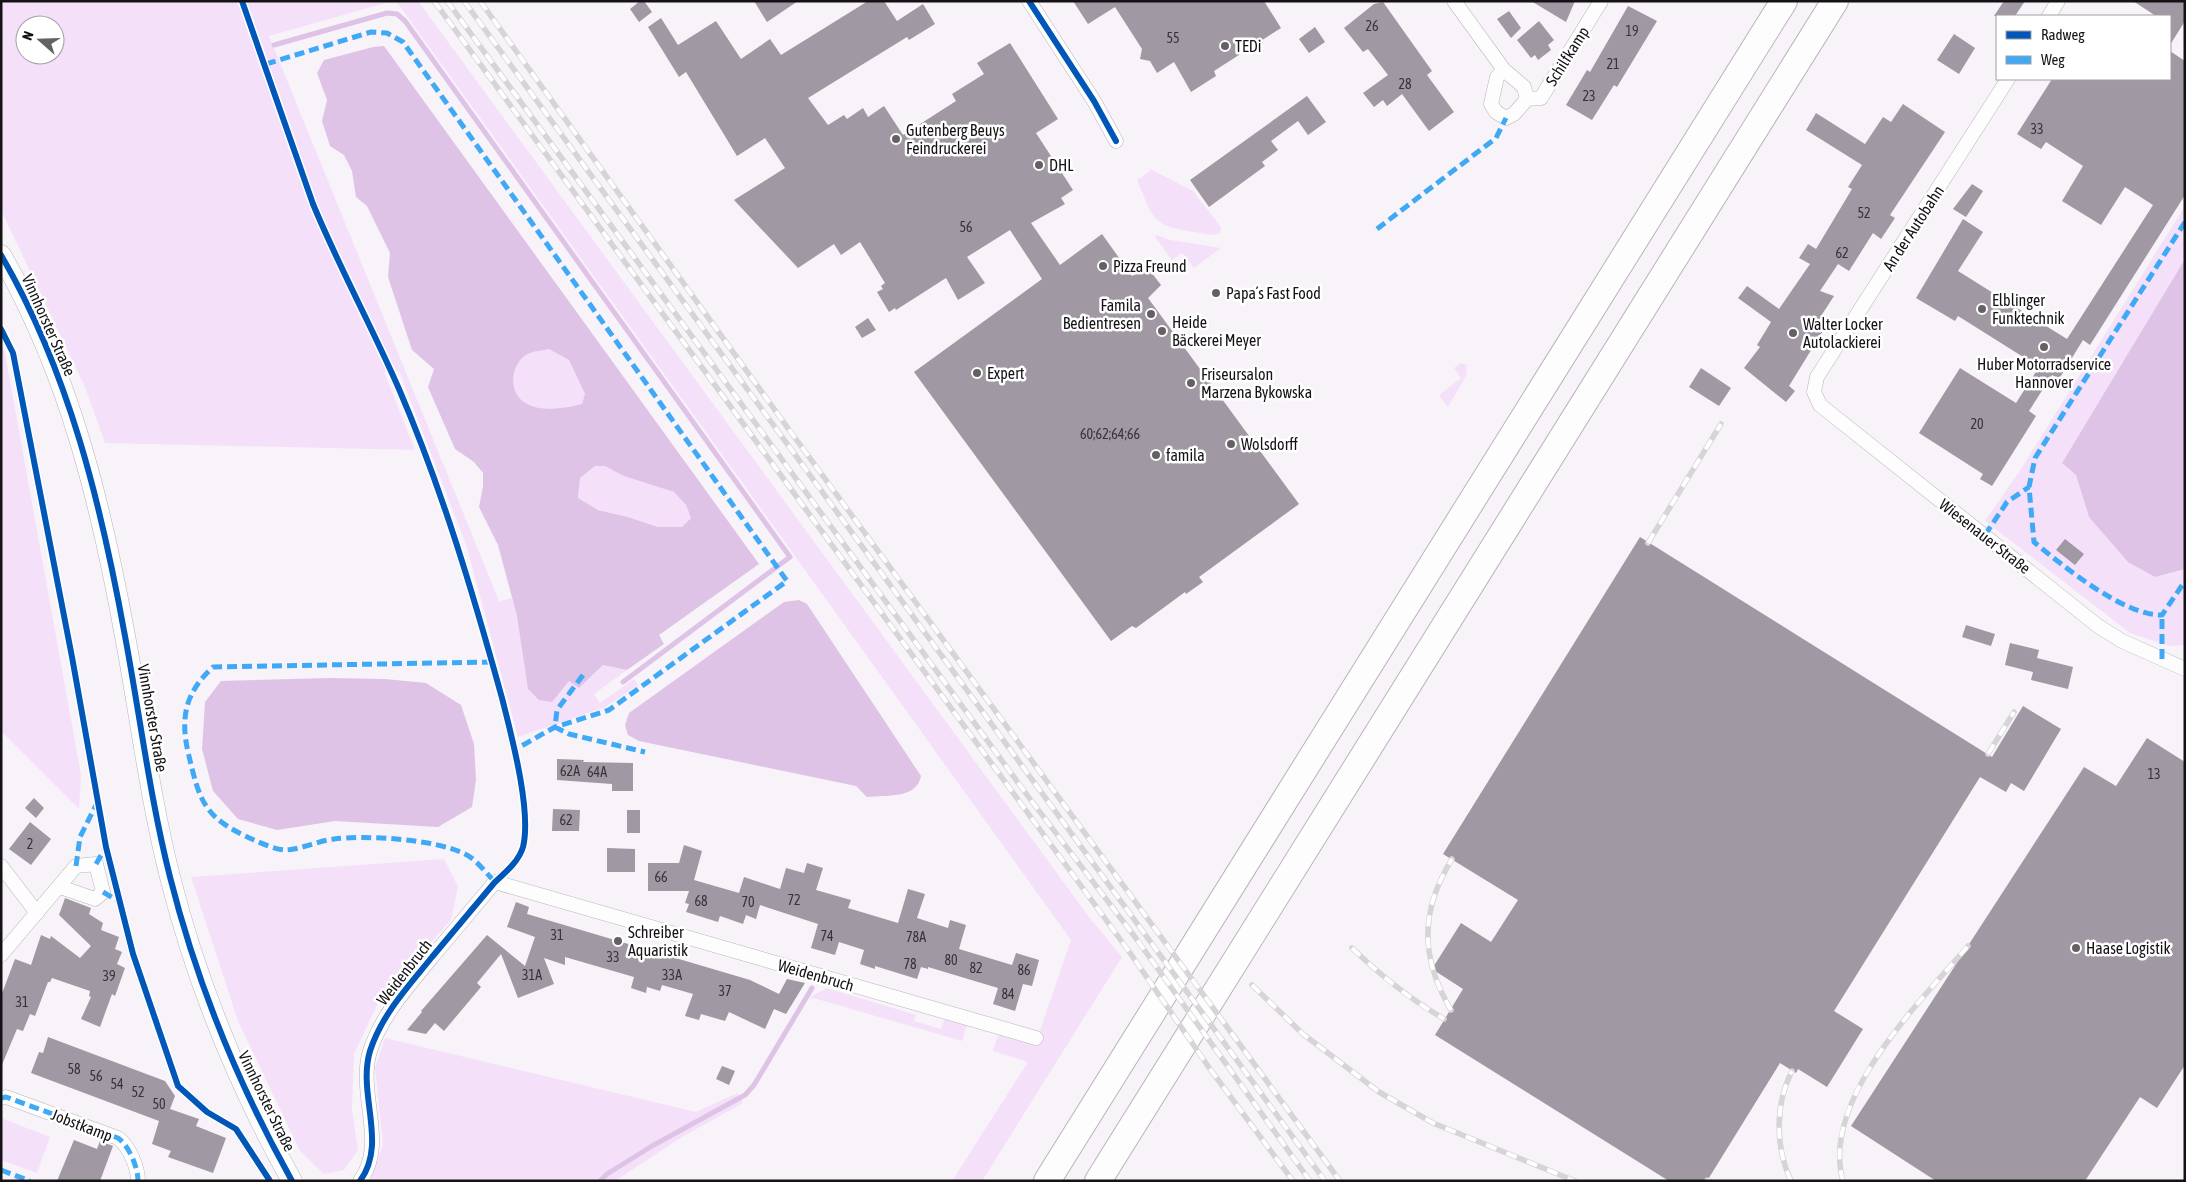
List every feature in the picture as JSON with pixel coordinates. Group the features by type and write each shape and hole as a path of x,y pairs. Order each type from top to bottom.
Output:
{"highway":[{"path":"1048,1181 1784,1"},
{"path":"1098,1181 1835,1"}],"street":[{"path":"1029,1 1094,101 1116,141"},
{"path":"1454,1 1504,70 1524,87 1527,99 1514,114 1506,118 1496,112 1491,104 1497,77 1504,70"},
{"name":"Schilfkamp","path":"1527,99 1541,98 1601,1"},
{"path":"2049,15 2058,1"},
{"name":"An der Autobahn","path":"1817,377 2007,80"},
{"name":"Vinnhorster Straße","path":"1,255 39,330 68,406 93,483 113,572 148,769 170,875 190,949 229,1057 260,1123 292,1181"},
{"name":"Wiesenauer Straße","path":"1817,377 1814,392 1820,405 2090,620 2122,641 2185,668"},
{"path":"1,866 37,912"},
{"name":"Weidenbruch","path":"360,1181 372,1156 372,1131 366,1084 369,1053 381,1024 398,998 495,882 1036,1038"},
{"path":"1,954 60,887"},
{"name":"Jobstkamp","path":"1,1098 6,1097 118,1138 124,1144 133,1162 138,1181"}],"shaded area":[{"path":"1,1 393,1 269,36 499,601 494,603 512,598 517,616 569,681 579,688 603,665 627,670 594,694 600,703 634,679 638,685 605,707 518,737 466,544 399,371 384,372 415,450 105,443 85,387 1,210"},
{"path":"396,1 418,1 1089,917 1122,957 982,1181 952,1181 1028,1062 993,1051 998,1035 1035,1045 1071,940"},
{"path":"384,46 759,564 659,635 664,644 627,670 603,665 579,688 569,681 552,702 539,700 528,689 517,616 498,545 479,507 483,486 483,473 474,462 455,449 428,387 434,369 412,350 388,277 390,253 367,206 356,197 352,171 344,155 330,146 322,121 327,100 317,73 324,60 373,47","holes":["549,349 569,360 585,394 582,404 560,408 537,408 524,402 515,392 513,378 521,359 528,354","595,466 605,466 624,476 674,492 686,505 691,518 682,527 658,527 598,510 578,498 580,478"]},
{"path":"1148,168 1193,191 1221,227 1220,233 1211,235 1180,230 1169,227 1155,218 1137,180 1150,171"},
{"path":"2185,206 2185,259 2062,463 2076,475 2089,517 2155,577 2185,569 2185,645 2169,646 2130,633 1985,521 2019,472"},
{"path":"1157,235 1170,240 1221,248 1194,268 1182,253 1172,260 1155,237"},
{"path":"2185,259 2185,569 2155,577 2128,562 2089,517 2076,475 2062,463"},
{"path":"1,345 5,353 81,775 79,809 1,731"},
{"path":"549,349 569,360 585,394 582,404 560,408 537,408 524,402 515,392 513,378 521,359 528,354"},
{"path":"1461,363 1467,365 1466,376 1448,407 1439,395 1461,378 1454,368"},
{"path":"595,466 605,466 625,476 674,492 686,505 691,518 682,527 658,527 598,510 578,499 580,478"},
{"path":"799,600 807,604 921,776 914,789 891,796 867,797 856,786 639,741 628,735 625,725 629,713 784,602"},
{"path":"330,678 385,679 426,683 461,705 474,744 476,780 472,807 438,827 335,821 277,830 238,819 213,791 202,749 205,702 221,681"},
{"path":"444,859 458,887 451,920 379,1001 354,1054 352,1109 358,1150 344,1170 324,1174 300,1151 238,1021 191,877"},
{"path":"827,988 916,1015 914,1021 941,1029 945,1018 967,1025 962,1041 810,997"},
{"path":"385,1038 696,1112 738,1093 743,1103 682,1137 615,1181 370,1181 383,1144 375,1068"},
{"path":"1,1118 50,1137 37,1173 1,1160"}],"building":[{"path":"640,1 644,1 652,12 639,22 630,9"},
{"path":"754,1 798,1 767,22"},
{"path":"868,1 884,1 897,21 923,4 935,24 909,40 907,37 808,98 828,125 844,115 847,119 863,108 868,117 884,106 903,135 956,101 952,94 984,74 977,63 1010,43 1058,119 1036,133 1073,190 1061,198 1065,204 1031,223 1060,265 1102,234 1132,276 1148,268 1161,285 1148,298 1299,504 1199,577 1203,582 1186,594 1185,592 1136,628 1132,626 1111,641 914,372 1042,279 1010,230 967,257 985,283 958,300 946,278 896,310 895,308 889,312 877,292 883,289 881,286 885,283 860,242 841,255 834,244 798,268 734,200 785,168 765,138 737,156 686,72 679,77 648,27 661,18 678,45 716,21 741,59 770,39 781,55"},
{"path":"1073,1 1264,1 1281,28 1214,71 1216,76 1191,92 1174,62 1157,73 1150,61 1140,59 1142,49 1115,7 1088,24"},
{"path":"1531,1 1575,1 1566,22"},
{"path":"2004,1 2025,1 2016,15 1994,16"},
{"path":"2133,1 2185,1 2185,21 2171,43 2171,15 2154,15"},
{"path":"1383,2 1432,71 1427,75 1454,112 1429,131 1402,94 1387,106 1383,100 1374,107 1363,93 1388,75 1368,49 1363,52 1344,28 1374,4"},
{"path":"1628,6 1657,21 1617,87 1614,85 1592,120 1566,105 1587,70 1590,72"},
{"path":"1509,11 1521,28 1511,38 1497,19"},
{"path":"1539,21 1554,40 1548,45 1551,50 1538,60 1535,55 1531,58 1517,40"},
{"path":"1315,27 1325,42 1309,53 1299,39"},
{"path":"1954,34 1975,48 1959,74 1937,60"},
{"path":"2171,52 2185,61 2185,195 2090,345 2083,340 2059,379 2052,375 2029,411 2036,416 1992,486 1980,479 1983,474 1919,433 1960,368 2016,403 2039,367 1958,316 1955,321 1916,298 1963,219 1983,232 1958,271 2067,339 2153,205 2125,187 2101,225 2062,201 2083,166 2046,142 2041,149 2017,134 2051,80 2171,80"},
{"path":"1307,96 1326,122 1308,135 1298,121 1271,141 1278,150 1262,162 1265,166 1209,207 1190,180"},
{"path":"1903,104 1945,132 1890,215 1895,218 1881,239 1873,233 1849,271 1838,264 1820,291 1834,296 1821,316 1829,321 1789,386 1795,391 1786,402 1744,368 1760,347 1757,345 1771,322 1738,298 1747,286 1779,309 1810,264 1799,258 1808,244 1816,249 1852,189 1848,187 1862,165 1806,130 1816,113 1865,144 1883,117 1891,122"},
{"path":"1972,184 1983,191 1966,217 1953,209"},
{"path":"868,318 876,330 862,338 855,327"},
{"path":"1701,368 1731,388 1719,406 1689,387"},
{"path":"1640,537 1992,757 2023,706 2061,729 2024,791 2011,783 2006,792 1980,777 1834,1011 1863,1029 1827,1087 1798,1069 1796,1073 1780,1063 1707,1181 1669,1181 1435,1035 1463,989 1432,969 1461,923 1491,942 1518,900 1443,854"},
{"path":"2065,539 2084,554 2075,565 2056,550"},
{"path":"1966,625 1995,634 1991,646 1962,637"},
{"path":"2010,643 2039,650 2037,658 2073,667 2068,689 2031,680 2033,672 2005,665"},
{"name":"Haase Logistik","path":"2147,738 2185,762 2185,1065 2157,1108 2140,1097 2085,1181 1936,1181 1851,1126 2084,767 2116,786"},
{"path":"557,759 584,760 583,762 633,763 633,791 612,791 612,784 557,780"},
{"path":"34,798 44,808 36,818 25,808"},
{"path":"553,809 580,810 579,831 552,831"},
{"path":"627,810 640,810 640,833 627,833"},
{"path":"30,822 51,839 31,865 9,849"},
{"path":"684,845 702,851 694,880 739,893 744,877 780,889 786,868 804,873 807,863 823,868 816,890 851,900 848,908 898,923 908,889 925,894 917,918 948,928 950,920 966,925 959,949 1012,965 1016,953 1039,960 1032,986 1023,984 1015,1011 993,1004 998,988 928,967 928,969 921,967 917,979 875,966 875,969 860,964 864,950 839,942 835,955 811,948 818,924 760,905 756,919 746,915 743,924 720,916 718,922 686,912 689,904 685,903 689,891 648,891 648,863 679,863"},
{"path":"607,848 635,849 635,872 607,872"},
{"path":"65,898 91,908 89,914 103,923 101,930 119,937 115,949 122,952 117,964 125,968 115,996 112,994 100,1027 81,1019 91,997 89,996 90,991 52,978 48,982 35,1016 30,1014 23,1031 17,1029 1,1067 1,996 15,959 31,965 41,935 50,939 51,936 80,958 91,946 59,915"},
{"path":"516,902 529,907 527,914 750,980 779,994 787,979 805,983 786,1014 774,1009 765,1029 729,1012 725,1021 701,1014 699,1020 685,1016 693,994 662,985 660,991 647,987 646,993 631,988 634,977 565,957 565,965 544,958 554,984 518,998 501,954 477,983 481,987 444,1031 435,1023 426,1034 407,1030 421,1011 487,935 525,966 535,937 507,927"},
{"path":"48,1037 165,1081 175,1096 170,1109 199,1119 196,1126 226,1138 213,1173 168,1157 171,1151 152,1144 159,1121 31,1073 39,1052 43,1053"},
{"path":"722,1066 735,1071 729,1085 716,1079"},
{"path":"74,1140 97,1149 100,1141 113,1146 100,1181 57,1181"}],"waterway":[{"path":"274,45 387,13 397,14 405,21 790,557 623,682"},
{"path":"600,1181 607,1174 652,1146 745,1095 754,1085 812,988"}],"railway":[{"path":"434,1 1128,950 1210,1069 1293,1181"},
{"path":"447,1 1030,799 1135,937 1310,1181"},
{"path":"464,1 1325,1181"},
{"path":"480,1 790,431 1340,1181"},
{"path":"1648,543 1721,424"},
{"path":"1988,754 2014,712"},
{"path":"1451,1010 1434,971 1429,953 1428,934 1429,916 1434,897 1441,878 1452,859"},
{"path":"1843,1181 1840,1150 1846,1118 1860,1086 1878,1054 1901,1024 1968,946"},
{"path":"1352,948 1396,986 1444,1019"},
{"path":"1252,985 1303,1034 1379,1092 1433,1123 1575,1181"},
{"path":"1791,1181 1782,1154 1779,1126 1782,1097 1792,1071"}],"marked path":[{"path":"266,64 371,32 387,33 403,42 787,581 609,710 555,727 516,749"},
{"path":"1377,229 1496,138 1506,118"},
{"path":"2185,222 2035,458 2029,487 2034,542 2077,576 2112,599 2147,613 2162,615 2185,581"},
{"path":"1985,535 2007,502 2029,487"},
{"path":"2162,615 2162,659"},
{"path":"492,662 213,667 204,676 191,695 187,705 185,727 188,752 201,796 214,816 237,832 266,845 286,850 328,840 348,838 401,839 437,845 469,856 495,882 498,879"},
{"path":"583,675 557,710 555,727 569,734 645,752"},
{"path":"76,866 80,837 97,803"},
{"path":"96,864 106,847"},
{"path":"103,892 118,901"},
{"path":"1,1098 6,1097 118,1138 126,1146 132,1157 138,1181"},
{"path":"1,1170 30,1181"}],"cycle path":[{"path":"242,1 313,204 399,389 443,503 480,619 502,698 523,794 525,832 523,847 518,857 405,990 381,1025 375,1038 367,1067 372,1151 368,1166 360,1181"},
{"path":"1029,1 1094,101 1116,141"},
{"path":"1,255 46,345 80,440 116,587 163,847 193,956 206,995 237,1070 254,1108 292,1181"},
{"path":"1,329 13,353 72,657 106,847 133,954 178,1086 207,1112 236,1129 270,1181"}],"place":[{"name":"TEDi","path":"1225,46"},
{"name":"Gutenberg Beuys Feindruckerei","path":"896,139"},
{"name":"DHL","path":"1039,165"},
{"name":"Pizza Freund","path":"1103,266"},
{"name":"Papa´s Fast Food","path":"1216,293"},
{"name":"Elblinger Funktechnik","path":"1982,309"},
{"name":"Famila Bedientresen","path":"1151,314"},
{"name":"Heide Bäckerei Meyer","path":"1162,331"},
{"name":"Walter Locker Autolackierei","path":"1793,333"},
{"name":"Huber Motorradservice Hannover","path":"2044,347"},
{"name":"Expert","path":"977,373"},
{"name":"Friseursalon Marzena Bykowska","path":"1191,383"},
{"name":"Wolsdorff","path":"1231,444"},
{"name":"famila","path":"1156,455"},
{"name":"Schreiber Aquaristik","path":"618,941"},
{"name":"Haase Logistik","path":"2076,948"}]}
